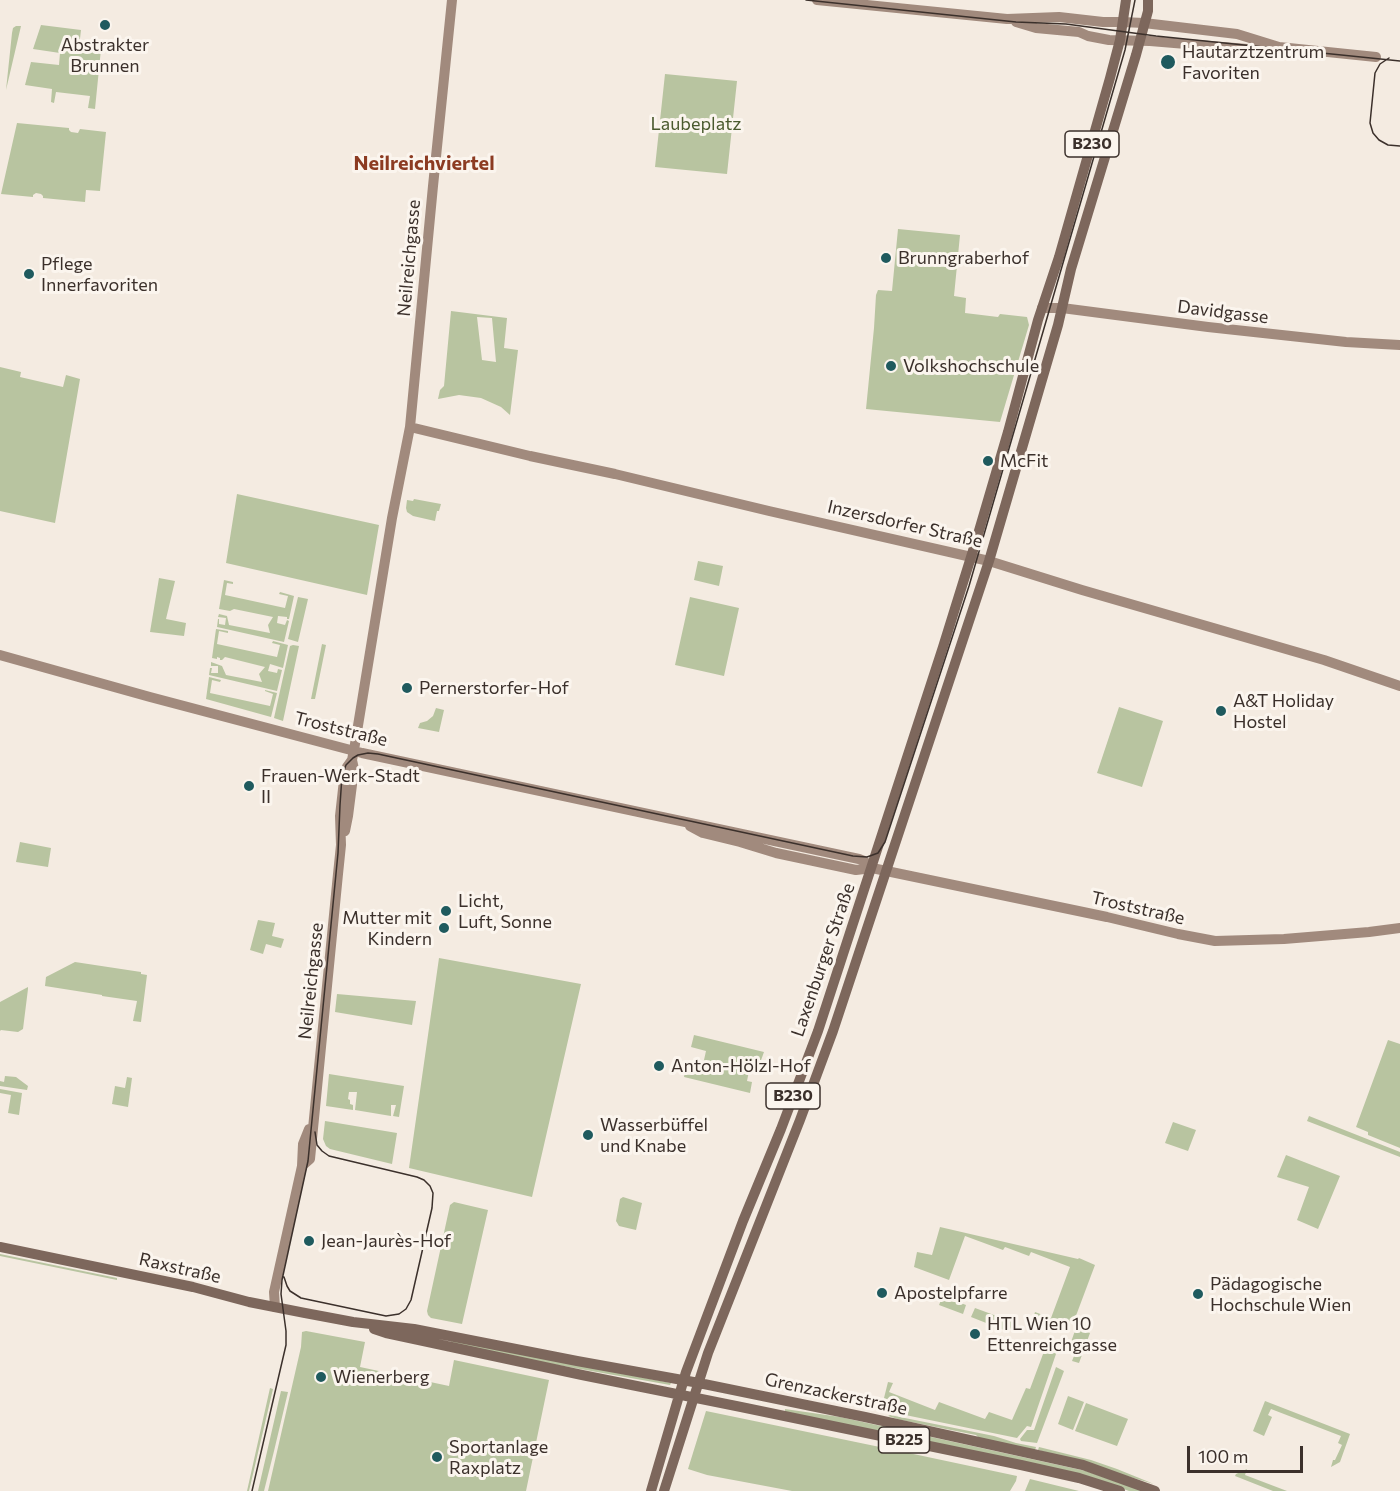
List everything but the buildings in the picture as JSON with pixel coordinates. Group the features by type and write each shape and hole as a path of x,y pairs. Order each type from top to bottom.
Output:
{"main road":[{"name":"B230","path":"1042,308 1114,66 1126,0"},
{"name":"B230","path":"1062,308 1140,40 1148,11 1148,0"},
{"name":"Laxenburger Straße","path":"651,1491 684,1380 743,1221 818,1031 872,868 971,557 1042,308"},
{"name":"Laxenburger Straße","path":"664,1491 708,1353 833,1032 989,561 1062,308"},
{"name":"Raxstraße","path":"0,1247 193,1287 275,1307 353,1322 414,1329 684,1380"},
{"name":"Raxstraße","path":"353,1322 386,1333 574,1374 694,1397"},
{"name":"Grenzackerstraße","path":"684,1380 1083,1465 1155,1491"},
{"name":"Grenzackerstraße","path":"694,1397 1030,1467 1079,1478 1120,1491"}],"street":[{"name":"Neilreichgasse","path":"275,1307 274,1292 306,1163 303,1144 314,1114 340,851 340,816 344,780 353,755 392,518 410,427 452,0"},
{"path":"817,0 1007,19 1059,16 1103,22 1144,23 1237,34 1279,47"},
{"path":"1007,19 1036,28 1079,32 1099,38 1247,49 1279,47 1376,57"},
{"name":"Davidgasse","path":"1042,308 1062,308 1330,340 1400,345"},
{"name":"Inzersdorfer Straße","path":"410,427 989,561 1324,660 1400,686"},
{"name":"Troststraße","path":"0,655 353,755 679,820 859,859 872,868 1178,934 1215,941 1284,939 1400,928"}],"green space":[{"path":"41,25 81,30 79,47 101,49 95,109 88,108 90,96 56,92 54,103 51,102 52,89 25,85 31,62 59,65 60,53 33,49"},
{"path":"16,26 21,26 6,90 12,33"},
{"name":"Laubeplatz","path":"665,74 737,81 727,174 655,167"},
{"path":"17,123 69,128 71,132 78,133 80,129 106,132 100,191 86,190 85,202 43,198 41,194 36,193 33,197 1,194"},
{"path":"898,229 960,235 954,296 966,298 965,313 998,317 1000,314 1027,317 1029,325 1000,422 866,409 876,295 878,290 892,291"},
{"path":"451,311 507,318 504,348 518,350 510,415 501,407 481,398 459,395 438,399 440,390 444,386","holes":["477,317 492,318 496,362 482,360"]},
{"path":"0,367 21,372 20,377 63,387 66,375 80,379 55,523 0,511"},
{"path":"237,494 379,525 367,595 226,563"},
{"path":"414,499 441,504 435,521 413,516 407,512 407,500 413,501"},
{"path":"698,561 723,566 719,586 694,580"},
{"path":"159,578 175,581 166,619 186,623 184,636 150,632"},
{"path":"224,580 233,582 233,584 227,583 225,595 285,608 288,596 279,594 280,592 294,596 289,619 278,616 277,623 285,625 287,620 289,621 284,642 217,627 218,619 219,624 225,625 226,618 218,617 219,614 227,616 229,625 270,633 268,625 273,617 234,609 230,611 219,609"},
{"path":"298,597 308,599 298,642 288,639"},
{"path":"690,597 739,608 724,676 675,665"},
{"path":"216,629 228,631 228,633 219,631 217,644 277,657 280,645 272,643 273,641 288,645 283,668 270,664 268,671 277,673 278,669 282,670 277,691 209,675 210,668 212,668 211,673 218,673 218,666 211,666 211,662 222,666 226,675 262,682 259,674 265,667 225,657 222,660 217,657 217,659 212,658"},
{"path":"322,644 326,645 315,699 311,699"},
{"path":"290,646 299,646 283,721 274,718"},
{"path":"209,677 221,680 220,682 212,680 210,693 270,706 273,694 265,690 277,693 271,717 206,699"},
{"path":"1119,707 1163,721 1142,787 1097,773"},
{"path":"436,708 444,710 439,732 418,728 420,723 433,716"},
{"path":"20,842 51,848 48,867 16,862"},
{"path":"258,920 275,923 272,936 284,939 281,948 266,944 263,954 250,950"},
{"path":"439,958 581,984 532,1197 409,1168"},
{"path":"75,962 141,972 147,975 141,1022 133,1021 137,1001 45,986 46,977"},
{"path":"28,987 23,1029 18,1032 0,1031 0,1002"},
{"path":"337,994 416,1001 412,1025 335,1012"},
{"path":"694,1035 764,1052 760,1063 757,1063 755,1073 749,1071 747,1081 752,1082 750,1093 684,1077 686,1066 702,1069 706,1051 691,1047"},
{"path":"1388,1040 1400,1044 1400,1148 1368,1135 1368,1132 1356,1127"},
{"path":"329,1074 404,1086 399,1117 393,1116 396,1105 391,1105 391,1116 355,1110 357,1092 349,1092 348,1099 353,1105 353,1110 326,1106"},
{"path":"5,1076 16,1077 28,1086 27,1090 0,1086 0,1081 4,1082"},
{"path":"127,1077 132,1078 128,1107 112,1104 115,1086 125,1088"},
{"path":"0,1089 22,1093 19,1115 8,1113 11,1095 0,1093"},
{"path":"1309,1116 1400,1152 1400,1157 1307,1121"},
{"path":"325,1121 397,1133 392,1164 330,1149 323,1139"},
{"path":"1173,1122 1196,1130 1188,1151 1165,1143"},
{"path":"1286,1155 1340,1176 1318,1229 1297,1220 1309,1187 1277,1177"},
{"path":"623,1197 642,1203 636,1230 619,1226 616,1221 620,1199"},
{"path":"454,1202 488,1210 462,1324 431,1318 427,1311 450,1205"},
{"path":"940,1227 1079,1258 1095,1265 1074,1321 1059,1318 1057,1325 1042,1319 1040,1322 1033,1319 1035,1312 1051,1318 1070,1267 1031,1252 1029,1256 1005,1247 1003,1250 965,1236 949,1280 914,1267 917,1252 932,1255"},
{"path":"0,1254 117,1278 117,1280 0,1256"},
{"path":"946,1288 961,1293 958,1302 966,1305 963,1314 939,1305"},
{"path":"975,1308 1013,1322 1009,1332 971,1317"},
{"path":"1078,1322 1086,1325 1084,1331 1090,1333 1079,1363 1072,1361 1076,1351 1070,1345"},
{"name":"Sportanlage Raxplatz","path":"302,1332 365,1342 360,1367 449,1386 454,1360 549,1380 526,1491 268,1491 301,1347"},
{"path":"451,1340 671,1383 670,1385 552,1364 451,1343"},
{"path":"1046,1346 1057,1351 1031,1427 1027,1426 1017,1438 881,1410 888,1382 893,1383 889,1392 935,1410 939,1402 985,1419 989,1412 1012,1420 1026,1388 1030,1389"},
{"path":"1056,1367 1064,1371 1037,1443 1021,1441 1020,1439 1027,1430 1034,1430"},
{"path":"270,1388 273,1389 249,1491 247,1491"},
{"path":"281,1391 288,1392 264,1491 258,1491"},
{"path":"1068,1396 1084,1402 1073,1430 1058,1424"},
{"path":"1265,1401 1350,1434 1340,1462 1331,1467 1342,1445 1338,1443 1341,1436 1271,1409 1268,1415 1272,1417 1264,1436 1253,1431"},
{"path":"1086,1403 1128,1419 1117,1446 1075,1431"},
{"path":"785,1409 840,1417 1086,1471 1143,1491 1129,1491 1099,1480 785,1412"},
{"path":"706,1411 1017,1476 1016,1481 1010,1491 792,1491 707,1475 688,1469"},
{"path":"888,1416 1036,1447 1035,1450 979,1438 976,1435"},
{"path":"1039,1447 1091,1460 1154,1484 1038,1450"},
{"path":"1247,1469 1245,1475 1287,1491 1273,1491 1235,1476"},
{"path":"1030,1479 1034,1480 1079,1491 1025,1491"}],"tram line":[{"path":"806,0 1016,22 1066,24 1156,36 1400,61"},
{"path":"252,1491 286,1345 281,1294 282,1280 308,1161 338,853 342,776 346,765 358,755 378,754 853,856 867,857 878,853 885,842 969,586 1125,50 1135,0"},
{"path":"1389,58 1380,64 1375,73 1370,123 1373,133 1379,140 1388,145 1400,146"},
{"path":"284,1277 290,1291 301,1298 386,1316 399,1314 406,1309 411,1300 432,1208 433,1193 424,1180 329,1156 317,1145 315,1132"}],"place":[{"name":"Abstrakter Brunnen","path":"105,25"},
{"name":"Hautarztzentrum Favoriten","path":"1168,62"},
{"name":"Brunngraberhof","path":"886,258"},
{"name":"Pflege Innerfavoriten","path":"29,274"},
{"name":"Volkshochschule","path":"891,366"},
{"name":"McFit","path":"988,461"},
{"name":"Pernerstorfer-Hof","path":"407,688"},
{"name":"A&T Holiday Hostel","path":"1221,711"},
{"name":"Frauen-Werk-Stadt II","path":"249,786"},
{"name":"Licht, Luft, Sonne","path":"446,911"},
{"name":"Mutter mit Kindern","path":"444,928"},
{"name":"Anton-Hölzl-Hof","path":"659,1066"},
{"name":"Wasserbüffel und Knabe","path":"588,1135"},
{"name":"Jean-Jaurès-Hof","path":"309,1241"},
{"name":"Apostelpfarre","path":"882,1293"},
{"name":"Pädagogische Hochschule Wien","path":"1198,1294"},
{"name":"HTL Wien 10 Ettenreichgasse","path":"975,1334"},
{"name":"Wienerberg","path":"321,1377"},
{"name":"Sportanlage Raxplatz","path":"437,1457"}],"district":[{"name":"Neilreichviertel","path":"424,163"}]}
